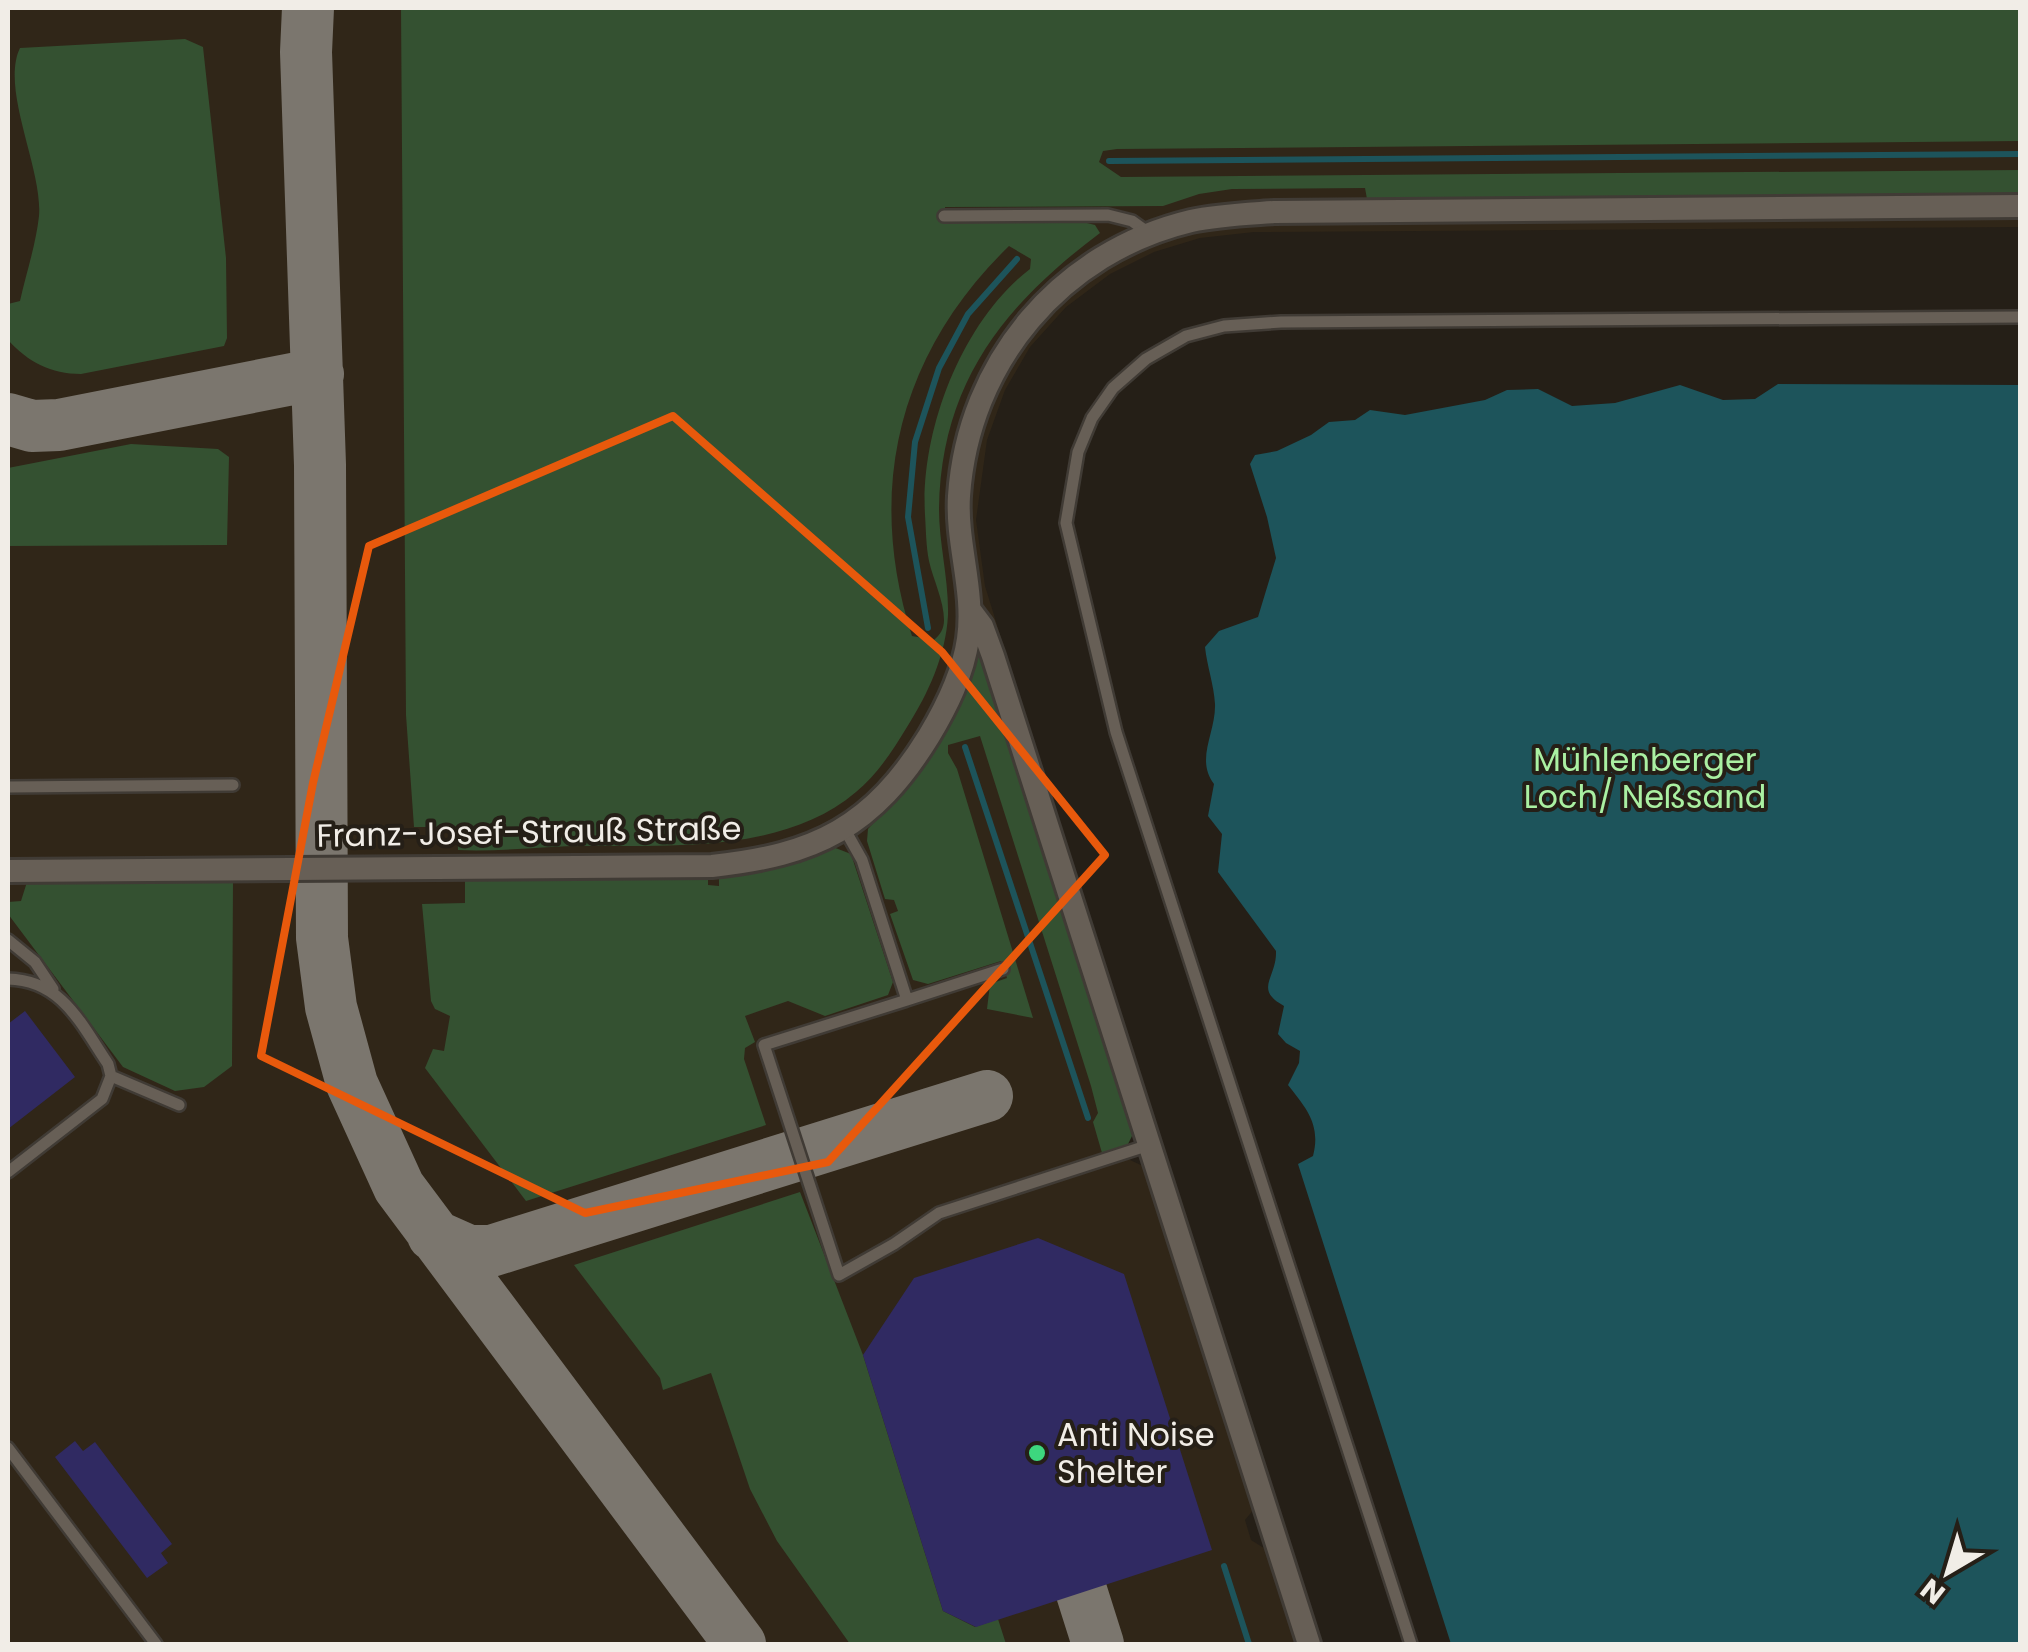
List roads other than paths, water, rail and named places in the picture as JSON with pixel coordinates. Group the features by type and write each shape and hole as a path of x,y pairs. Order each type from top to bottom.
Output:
{"street":[{"path":"1309,1644 993,656 982,626 970,610 960,544 959,502 964,454 985,389 1016,335 1056,292 1114,250 1194,220 1274,212 2020,206"},
{"name":"Franz-Josef-Strauß Straße","path":"8,871 712,866 795,850 844,828 874,809 889,793 941,716 966,651 970,610"}],"lane":[{"path":"944,216 1108,215 1132,221 1151,234"},
{"path":"1411,1644 1116,732 1066,522 1078,452 1092,418 1113,388 1146,359 1186,336 1224,326 1301,322 2020,317"},
{"path":"8,787 233,785"},
{"path":"844,828 862,860 907,1000"},
{"path":"8,940 35,962 108,1064 111,1076 102,1098 8,1172"},
{"path":"9,967 8,979 24,979 56,992"},
{"path":"1003,969 764,1045 839,1275 939,1213 1150,1144"},
{"path":"111,1076 180,1105"},
{"path":"8,1448 156,1644"}],"water":[{"name":"Mühlenberger Loch/ Neßsand","path":"1778,384 2020,385 2020,1644 1451,1644 1298,1164 1313,1156 1315,1135 1306,1110 1288,1085 1299,1063 1300,1051 1278,1034 1284,1006 1268,988 1276,951 1218,872 1222,834 1208,816 1214,784 1206,755 1215,704 1205,647 1219,631 1258,617 1276,558 1250,464 1255,455 1277,451 1329,422 1355,420 1370,410 1405,415 1485,400 1507,390 1538,389 1572,406 1615,403 1680,385 1723,400 1755,399"}],"waterway":[{"path":"1109,161 2020,154"},
{"path":"928,628 908,517 915,442 939,368 968,314 1017,259"},
{"path":"965,747 1088,1118"},
{"path":"1224,1566 1249,1644"}],"place":[{"name":"Anti Noise Shelter","path":"1037,1453"}]}
